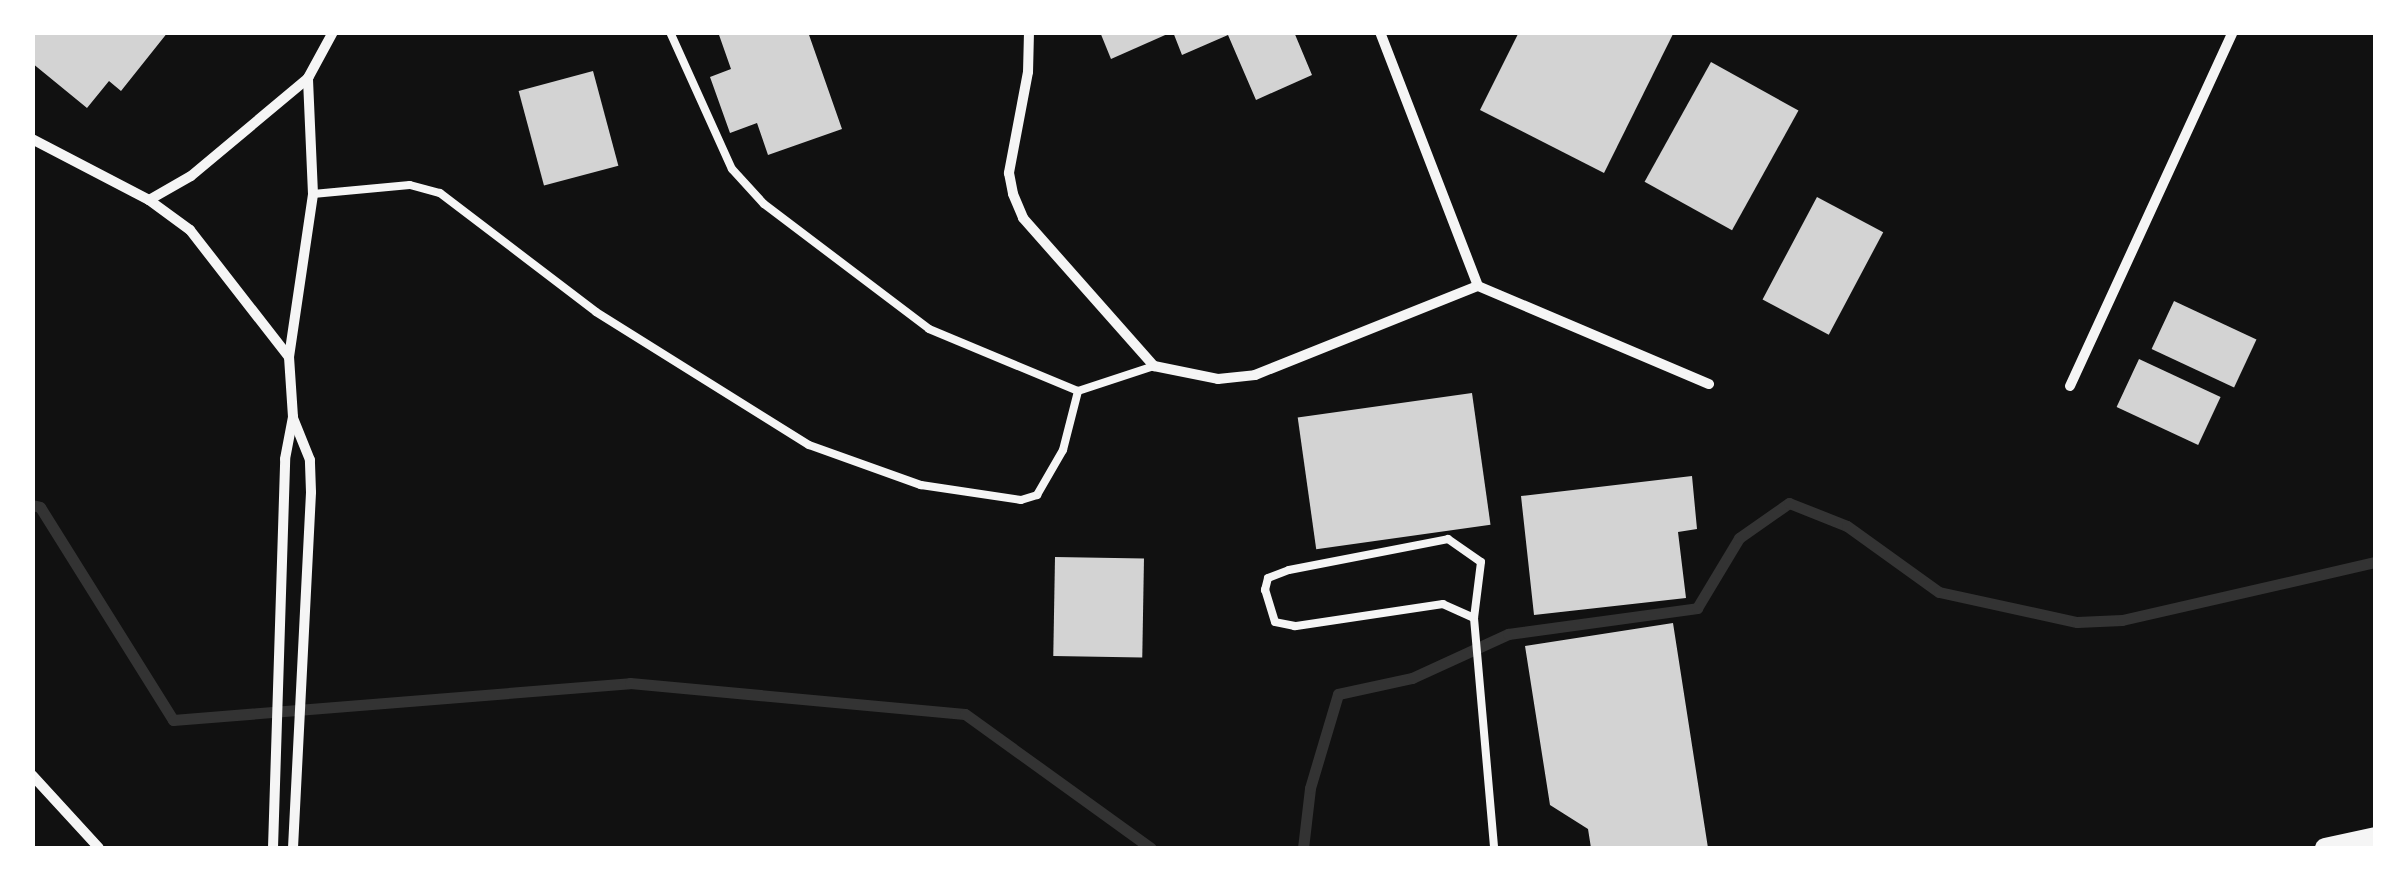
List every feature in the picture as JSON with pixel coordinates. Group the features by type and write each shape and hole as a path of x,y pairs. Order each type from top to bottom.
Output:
{"main road":[{"path":"2325,848 2376,837"}],"street":[{"path":"149,200 191,176 308,78 333,32"},
{"path":"1029,32 1028,72 1009,173 1013,194 1024,218 1154,366 1218,379 1255,375 1478,286 1708,384"},
{"path":"1380,32 1478,286"},
{"path":"2070,386 2233,32"},
{"path":"272,848 279,786 284,532 293,417 289,357 313,194 308,78"},
{"path":"32,139 149,200 199,240 289,357"},
{"path":"293,417 310,460 299,788 293,848"},
{"path":"32,775 99,848"}],"lane":[{"path":"670,32 732,169 764,204 929,329 1078,391 1154,366"},
{"path":"313,194 410,185 440,193 596,312 808,445 921,485 1022,500 1037,495 1063,450 1078,391"},
{"path":"1474,618 1443,604 1295,626 1275,622 1264,590 1268,578 1288,570 1448,539 1481,562 1474,618 1494,848"}],"building":[{"path":"32,32 168,32 121,91 109,81 87,108 32,63"},
{"path":"718,32 808,32 842,129 768,155 757,123 730,133 710,77 731,69"},
{"path":"1100,32 1172,32 1111,59"},
{"path":"1173,32 1294,32 1312,75 1256,100 1228,35 1182,55"},
{"path":"1519,32 1674,32 1604,173 1480,110"},
{"path":"1711,62 1798,110 1732,230 1645,182"},
{"path":"593,71 618,166 544,186 519,91"},
{"path":"1817,197 1883,232 1829,335 1763,299"},
{"path":"2174,301 2256,339 2234,387 2152,349"},
{"path":"2139,359 2221,397 2198,445 2117,407"},
{"path":"1472,393 1491,525 1316,549 1298,417"},
{"path":"1692,476 1697,529 1678,532 1686,598 1534,615 1521,496"},
{"path":"1055,557 1144,559 1142,658 1053,656"},
{"path":"1673,623 1708,848 1591,848 1588,829 1550,805 1525,646"}],"waterway":[{"path":"1303,848 1310,788 1338,694 1412,678 1508,634 1697,608 1739,538 1789,503 1847,526 1939,592 2077,622 2122,620 2376,562"},
{"path":"32,505 40,507 173,720 630,683 965,714 1151,848"}]}
